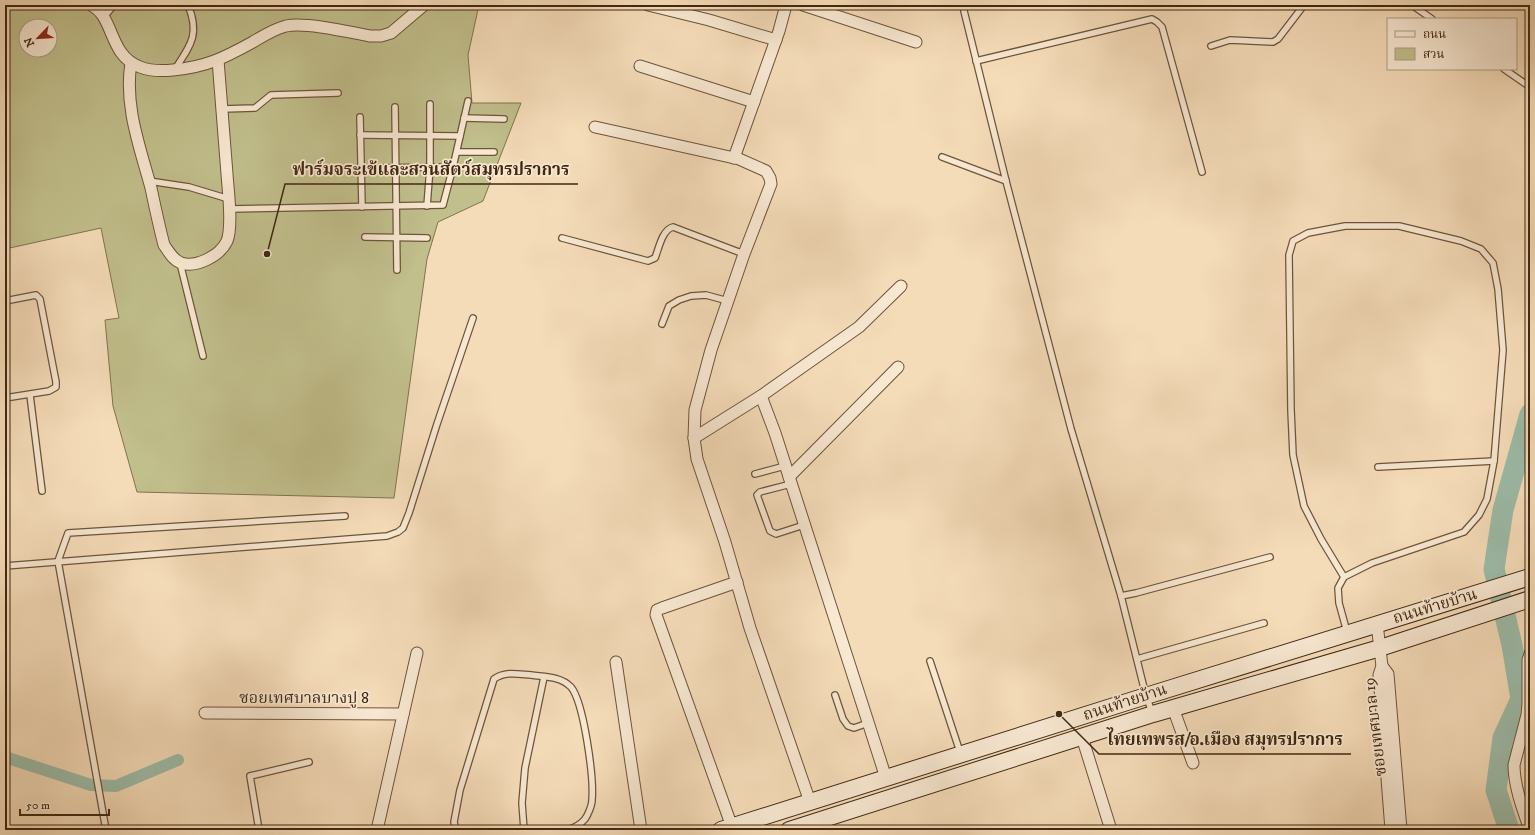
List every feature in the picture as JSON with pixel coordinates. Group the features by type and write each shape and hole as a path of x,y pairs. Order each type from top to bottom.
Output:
{"street":[{"path":"91,5 99,10 104,17 120,52 131,64 142,68 162,71 191,68 218,60 271,32 286,26 302,25 370,36 381,36 391,33 424,5"},
{"path":"648,5 710,20 776,40"},
{"path":"734,158 776,40 786,5"},
{"path":"803,5 916,42"},
{"path":"131,64 129,91 132,115 164,245 173,258 180,263 197,264 208,260 221,249 227,241 230,225 218,60"},
{"path":"640,66 754,102"},
{"path":"595,127 734,158 766,171 770,178 771,184 744,254 711,350 695,410 694,438 697,459 725,542 750,628 810,802"},
{"path":"694,438 761,396 859,327 901,286"},
{"path":"790,481 898,367"},
{"path":"761,396 886,778"},
{"name":"ถนนท้ายบ้าน","path":"727,828 1509,583 1529,580"},
{"path":"727,828 656,615 657,610 737,582"},
{"path":"1478,593 1483,614"},
{"name":"ถนนท้ายบ้าน","path":"789,830 1153,714 1380,648 1523,601"},
{"path":"1377,624 1382,666"},
{"path":"377,830 418,653"},
{"path":"1530,654 1528,660 1527,715 1514,765 1521,803 1530,830"},
{"path":"616,662 641,830"},
{"name":"ซอยเทศบาล 19","path":"1382,666 1379,675 1391,830"},
{"name":"ซอยเทศบาล 19","path":"1382,666 1388,674 1401,830"},
{"path":"1173,708 1193,764"},
{"name":"ซอยเทศบาลบางปู 8","path":"205,713 403,714"},
{"path":"1082,737 1111,830"}],"lane":[{"path":"104,17 114,5"},
{"path":"175,70 190,46 194,34 194,18 188,5"},
{"path":"964,5 964,11 1006,182 1071,429 1121,596 1146,696 1153,714"},
{"path":"1211,46 1230,40 1273,42 1278,39 1304,5"},
{"path":"1412,5 1431,18"},
{"path":"976,61 1152,19 1158,22 1162,27 1202,172"},
{"path":"1505,70 1530,87"},
{"path":"222,109 255,108 271,95 338,93"},
{"path":"149,181 189,188 229,204 362,207 443,206 468,101"},
{"path":"427,206 430,167 430,104"},
{"path":"395,107 397,270"},
{"path":"360,118 362,207"},
{"path":"464,118 504,119"},
{"path":"360,135 460,136"},
{"path":"456,152 494,152"},
{"path":"942,157 1006,182"},
{"path":"362,168 453,167"},
{"path":"1344,577 1321,539 1304,506 1293,455 1289,255 1293,241 1308,233 1345,226 1399,226 1461,241 1481,249 1494,263 1498,289 1503,350 1494,461 1487,498 1479,515 1464,532 1372,563 1344,577 1338,588 1339,603 1348,633"},
{"path":"562,238 648,261 655,258 665,232 668,228 673,227 744,254"},
{"path":"365,237 427,238"},
{"path":"180,263 203,356"},
{"path":"5,301 36,295 40,299 56,382 56,387 49,391 5,398"},
{"path":"662,324 670,306 679,300 691,296 706,295 728,301"},
{"path":"5,566 387,536 398,532 402,528 409,513 473,318"},
{"path":"30,394 42,490"},
{"path":"1378,467 1494,461"},
{"path":"755,474 785,466"},
{"path":"790,481 760,492 757,495 770,532 776,534 804,525"},
{"path":"106,830 58,561 68,533 345,516"},
{"path":"1121,596 1270,557"},
{"path":"1137,659 1264,623"},
{"path":"930,661 961,755"},
{"path":"456,830 454,822 460,790 494,679 501,674 518,674 561,679 572,688 581,708 590,766 592,801 586,819 577,826 567,830"},
{"path":"524,830 522,803 525,768 544,677"},
{"path":"835,695 848,726 854,728 868,723"},
{"path":"259,830 250,776 310,762"}],"green space":[{"path":"5,5 479,5 468,55 472,103 521,103 483,201 438,222 427,259 394,498 137,492 113,406 105,320 119,318 101,228 5,249"}],"waterway":[{"path":"1509,830 1496,790 1503,738 1521,699 1512,645 1494,569 1503,510 1530,414"},
{"path":"5,757 91,785 116,786 178,760"}],"place":[{"name":"ฟาร์มจระเข้และสวนสัตว์สมุทรปราการ","path":"267,254"},
{"name":"ไทยเทพรส/อ.เมือง สมุทรปราการ","path":"1059,714"}]}
